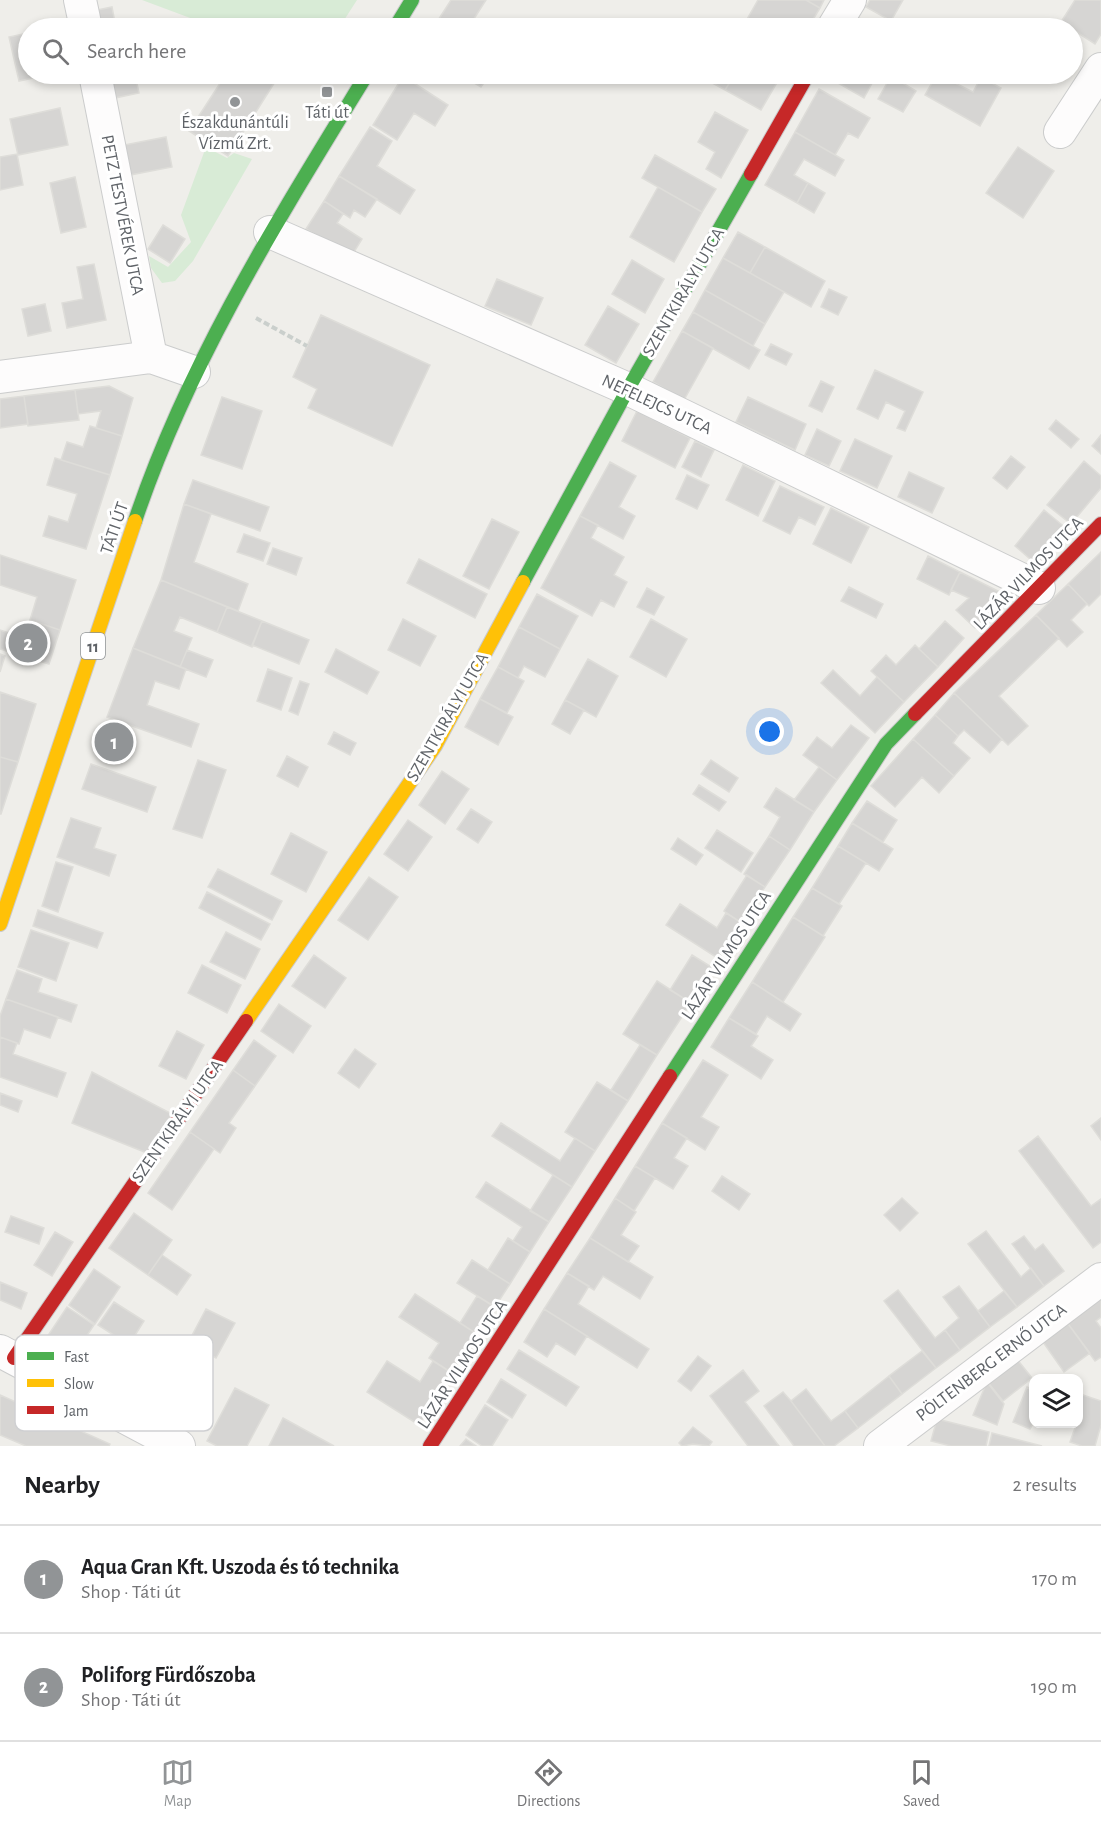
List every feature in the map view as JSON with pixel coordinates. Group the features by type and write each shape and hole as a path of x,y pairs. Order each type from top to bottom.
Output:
{"street":[{"path":"80,0 84,18"},
{"path":"401,18 412,0"},
{"path":"839,18 850,0"},
{"path":"1060,132 1101,69"},
{"name":"PETZ TESTVÉREK UTCA","path":"96,84 151,357"},
{"name":"TÁTI ÚT","path":"0,924 140,506 194,372 270,232 361,84"},
{"name":"SZENTKIRÁLYI UTCA","path":"21,1335 435,746 628,389 802,84"},
{"name":"NEFELEJCS UTCA","path":"270,232 628,389 1039,588"},
{"path":"0,377 151,357 194,372"},
{"name":"LÁZÁR VILMOS UTCA","path":"430,1446 886,744 1101,524"},
{"name":"PÖLTENBERG ERNŐ UTCA","path":"880,1446 1101,1279"},
{"path":"151,1431 179,1446"}],"path":[{"path":"250,315 307,346"}],"green space":[{"path":"142,0 357,0 345,18 190,18"},
{"path":"206,147 227,158 234,153 252,159 193,261 175,281 162,283 151,268 149,256 168,267 191,242 181,215"}],"building":[{"path":"451,0 486,0 474,18 439,18"},
{"path":"758,0 806,0 820,8 814,18 748,18"},
{"path":"806,0 824,0 820,8"},
{"path":"870,0 903,0 893,18 886,18 866,7"},
{"path":"1075,0 1101,0 1101,34 1095,44 1083,36 1083,18 1064,18"},
{"path":"112,7 114,18 99,18 97,10"},
{"path":"18,35 18,77 9,37"},
{"path":"112,84 137,84 139,93 115,98"},
{"name":"Északdunántúli Vízmű Zrt.","path":"220,84 274,84 228,156 189,131"},
{"path":"398,84 415,84 448,105 435,126 414,113 397,140 373,125"},
{"path":"714,84 729,84 725,90"},
{"path":"729,84 776,84 761,110 725,90"},
{"path":"840,84 872,84 864,98"},
{"path":"886,84 904,84 916,91 903,112 878,99"},
{"path":"886,84 904,84 916,91 903,112 878,99"},
{"path":"931,84 957,84 973,92 977,84 994,84 1001,88 980,126 925,95"},
{"path":"819,89 870,118 858,138 848,133 835,155 795,132"},
{"path":"60,108 68,145 18,155 10,119"},
{"path":"715,112 748,130 721,178 706,169 715,152 698,142"},
{"path":"370,127 392,141 377,166 415,190 400,214 339,176"},
{"path":"795,132 844,160 835,176 804,159 794,175 808,183 797,203 765,185"},
{"path":"166,137 172,167 130,175 124,145"},
{"path":"1018,147 1054,171 1023,218 986,193"},
{"path":"17,154 23,185 0,190 0,157"},
{"path":"655,155 716,189 702,212 642,178"},
{"path":"339,176 377,199 365,217 354,210 350,218 324,201"},
{"path":"75,177 86,227 61,233 50,183"},
{"path":"808,183 825,193 814,213 797,203"},
{"path":"658,187 702,212 674,262 630,237"},
{"path":"324,201 343,214 337,223 362,239 351,257 306,229"},
{"path":"163,225 185,239 170,263 148,249"},
{"path":"738,232 765,247 750,273 723,258"},
{"path":"765,247 825,281 811,307 750,273"},
{"path":"723,258 784,292 765,324 705,290"},
{"path":"632,260 664,279 645,313 612,294"},
{"path":"94,264 106,320 67,328 62,303 83,299 77,267"},
{"path":"497,279 543,298 531,325 485,306"},
{"path":"829,289 847,297 838,315 821,307"},
{"path":"705,290 765,324 753,346 693,312"},
{"path":"45,304 51,331 28,336 22,309"},
{"path":"608,306 639,324 616,363 585,345"},
{"path":"693,312 760,350 749,369 682,331"},
{"path":"321,315 430,365 392,446 308,408 317,389 293,377"},
{"path":"682,331 713,348 684,400 653,382"},
{"path":"771,344 792,354 786,365 765,355"},
{"path":"875,370 923,392 905,431 897,428 905,411 886,402 878,419 857,409"},
{"path":"821,381 834,387 822,412 809,406"},
{"path":"109,386 133,398 122,436 96,428 101,411 78,414 75,390"},
{"path":"75,390 79,420 28,426 24,396"},
{"path":"24,396 28,424 0,428 0,399"},
{"path":"222,397 262,411 242,469 201,455"},
{"path":"748,397 806,424 795,450 736,422"},
{"path":"637,411 690,438 675,468 622,441"},
{"path":"1056,420 1079,439 1071,448 1049,429"},
{"path":"90,426 122,436 110,475 61,460 67,442 83,447"},
{"path":"817,429 841,441 829,466 805,455"},
{"path":"1101,435 1101,454 1092,446"},
{"path":"855,439 892,456 877,488 840,471"},
{"path":"695,441 714,450 701,477 682,467"},
{"path":"1011,456 1025,467 1007,489 993,478"},
{"path":"55,458 110,475 86,549 43,536 49,516 68,522 77,494 47,485"},
{"path":"1084,461 1101,476 1101,488 1071,524 1047,505"},
{"path":"610,462 636,476 619,507 635,516 623,539 580,516"},
{"path":"743,465 775,481 758,516 726,500"},
{"path":"909,472 944,488 932,513 898,497"},
{"path":"687,475 709,485 697,509 676,499"},
{"path":"193,480 269,507 260,531 184,504"},
{"path":"780,486 824,507 815,525 799,517 790,534 763,521"},
{"path":"184,504 211,514 194,562 248,584 238,611 161,580"},
{"path":"831,508 869,527 851,563 813,544"},
{"path":"1044,510 1067,529 1037,565 1015,546"},
{"path":"580,516 598,525 591,538 624,557 614,575 627,582 614,607 601,600 592,616 541,588"},
{"path":"492,519 519,532 489,589 463,576"},
{"path":"244,534 270,543 263,561 237,552"},
{"path":"273,548 302,558 296,575 267,564"},
{"path":"1101,552 1101,594 1089,606 1068,584"},
{"path":"0,555 76,580 60,630 30,620 37,597 0,585"},
{"path":"928,556 960,572 949,595 917,579"},
{"path":"419,559 487,594 475,618 407,583"},
{"path":"960,572 1006,595 975,628 956,610 969,598 951,590"},
{"path":"161,580 227,607 217,632 180,617 174,631 192,638 180,667 133,648"},
{"path":"1068,584 1087,604 1071,620 1083,632 1067,647 1036,615"},
{"path":"849,587 883,604 876,618 841,601"},
{"path":"647,588 664,597 654,615 637,607"},
{"path":"537,594 578,616 560,649 519,627"},
{"path":"227,607 262,621 252,647 217,632"},
{"path":"1036,615 1059,638 999,696 1028,726 1008,745 954,693"},
{"path":"403,619 436,636 420,666 388,650"},
{"path":"651,619 687,639 666,677 630,657"},
{"path":"30,620 60,630 49,664 0,649 0,630 25,638"},
{"path":"262,621 309,640 299,664 252,645"},
{"path":"945,621 964,638 938,667 919,649"},
{"path":"519,627 560,649 545,677 524,666 518,678 498,667"},
{"path":"915,645 938,667 904,702 871,671 886,655 896,665"},
{"path":"133,648 186,669 179,689 155,681 147,705 199,724 191,747 107,717"},
{"path":"336,649 379,672 367,694 325,672"},
{"path":"187,650 213,660 206,677 180,667"},
{"path":"0,654 5,656 0,672"},
{"path":"588,659 618,676 596,717 565,700"},
{"path":"498,667 524,681 507,713 480,699"},
{"path":"268,669 292,678 281,710 257,701"},
{"path":"833,670 860,696 877,677 904,702 875,733 821,683"},
{"path":"300,681 309,684 298,715 289,711"},
{"path":"0,692 36,704 18,762 0,757"},
{"path":"954,693 1002,739 990,753 964,730 958,736 935,715"},
{"path":"480,699 513,717 498,745 465,727"},
{"path":"565,700 584,710 570,734 552,724"},
{"path":"935,715 958,736 953,743 970,758 954,776 913,739"},
{"path":"851,725 869,738 837,780 803,755 817,737 832,748"},
{"path":"334,732 356,743 350,755 328,744"},
{"path":"913,739 954,776 939,793 922,777 895,807 871,786"},
{"path":"287,756 308,767 298,787 277,776"},
{"path":"0,757 18,762 1,814 0,814"},
{"path":"198,760 226,770 202,838 173,829"},
{"path":"711,760 738,778 729,792 701,774"},
{"path":"91,764 156,787 147,812 82,789"},
{"path":"819,767 837,780 814,812 794,800"},
{"path":"442,771 469,789 445,824 419,805"},
{"path":"699,785 726,802 719,811 693,794"},
{"path":"776,788 814,812 790,850 769,836 780,817 764,807"},
{"path":"867,801 897,820 883,842 852,823"},
{"path":"471,809 492,822 478,843 457,829"},
{"path":"71,818 101,828 94,848 116,855 109,876 57,857"},
{"path":"408,820 432,837 408,871 384,854"},
{"path":"852,823 893,849 879,871 838,846"},
{"path":"717,830 753,853 741,872 705,848"},
{"path":"291,833 327,852 306,892 271,874"},
{"path":"769,836 790,850 765,887 744,874"},
{"path":"678,838 703,855 696,865 671,849"},
{"path":"838,846 866,863 839,904 812,888"},
{"path":"56,862 73,867 58,912 42,906"},
{"path":"218,869 282,901 272,920 208,887"},
{"path":"747,875 765,887 742,923 724,911"},
{"path":"369,877 398,897 368,940 338,920"},
{"path":"812,888 842,906 823,936 793,917"},
{"path":"207,892 270,924 261,940 199,908"},
{"path":"680,904 717,928 726,913 742,923 719,959 666,925"},
{"path":"38,910 103,933 97,948 33,926"},
{"path":"793,917 825,937 783,1002 752,982"},
{"path":"31,930 69,943 56,981 18,967"},
{"path":"226,932 260,949 245,979 210,962"},
{"path":"314,955 346,978 325,1008 292,986"},
{"path":"692,955 713,968 691,1003 670,990"},
{"path":"202,965 241,985 227,1013 188,993"},
{"path":"17,970 42,979 38,992 77,1005 71,1022 6,999"},
{"path":"657,981 691,1003 657,1055 623,1034"},
{"path":"752,982 801,1014 790,1031 767,1016 756,1034 729,1018"},
{"path":"6,999 58,1017 50,1038 24,1029 19,1044 0,1037 0,1016"},
{"path":"279,1004 311,1026 293,1053 261,1031"},
{"path":"729,1018 758,1036 751,1046 773,1060 761,1079 711,1047"},
{"path":"177,1031 204,1045 186,1079 159,1066"},
{"path":"0,1037 17,1043 13,1054 66,1073 57,1097 0,1077"},
{"path":"254,1040 276,1056 255,1086 233,1070"},
{"path":"640,1045 657,1055 628,1101 611,1090"},
{"path":"355,1049 376,1064 359,1088 338,1073"},
{"path":"703,1060 728,1075 701,1117 719,1127 705,1150 662,1123"},
{"path":"233,1070 255,1086 229,1123 236,1128 220,1153 190,1132"},
{"path":"92,1072 172,1114 147,1153 72,1123"},
{"path":"597,1082 628,1101 595,1151 565,1132"},
{"path":"0,1093 22,1101 18,1112 0,1105"},
{"path":"1101,1118 1101,1140 1091,1126"},
{"path":"501,1123 560,1161 575,1138 595,1151 572,1187 492,1136"},
{"path":"662,1123 687,1138 674,1158 688,1166 673,1189 635,1166"},
{"path":"190,1132 214,1149 172,1210 148,1193"},
{"path":"1038,1136 1091,1206 1101,1199 1101,1242 1093,1248 1019,1151"},
{"path":"635,1166 655,1178 634,1211 615,1198"},
{"path":"553,1175 572,1187 549,1222 530,1211"},
{"path":"722,1176 750,1194 739,1210 712,1191"},
{"path":"486,1182 549,1222 530,1252 513,1241 522,1227 476,1197"},
{"path":"615,1198 636,1212 621,1235 639,1246 628,1262 590,1238"},
{"path":"902,1198 918,1213 900,1231 884,1215"},
{"path":"134,1213 172,1240 148,1275 109,1248"},
{"path":"11,1216 44,1228 39,1244 5,1232"},
{"path":"986,1231 1021,1277 1031,1268 1044,1286 1017,1307 968,1244"},
{"path":"55,1232 73,1242 52,1276 34,1265"},
{"path":"1024,1236 1035,1250 1043,1244 1064,1271 1044,1286 1012,1244"},
{"path":"508,1238 530,1252 510,1284 488,1270"},
{"path":"590,1238 653,1277 640,1299 603,1276 594,1290 567,1273"},
{"path":"162,1255 191,1275 177,1295 148,1275"},
{"path":"472,1260 510,1284 495,1307 457,1283"},
{"path":"94,1269 120,1287 95,1324 69,1305"},
{"path":"567,1273 589,1286 578,1304 649,1349 637,1368 544,1309"},
{"path":"0,1282 27,1293 21,1309 0,1300"},
{"path":"959,1286 990,1327 960,1350 945,1330 959,1318 943,1297"},
{"path":"1101,1289 1101,1317 1096,1321 1101,1328 1101,1357 1095,1361 1063,1317"},
{"path":"898,1290 935,1338 945,1330 960,1350 936,1368 884,1301"},
{"path":"1004,1291 1017,1307 990,1327 978,1311"},
{"path":"415,1294 477,1334 452,1373 429,1358 439,1343 399,1317"},
{"path":"477,1296 495,1307 477,1334 460,1323"},
{"path":"114,1302 144,1321 135,1335 114,1335 98,1325"},
{"path":"67,1307 94,1325 87,1335 48,1335"},
{"path":"206,1309 235,1323 216,1358 213,1356 213,1335 192,1335"},
{"path":"544,1309 587,1336 575,1355 556,1343 547,1357 524,1342"},
{"path":"1063,1317 1090,1353 1064,1372 1038,1335"},
{"path":"519,1350 579,1387 566,1406 507,1369"},
{"path":"922,1351 936,1368 902,1394 889,1376"},
{"path":"698,1356 711,1366 691,1391 678,1381"},
{"path":"1016,1358 1029,1374 1029,1380 1003,1401 986,1380"},
{"path":"387,1361 420,1382 433,1361 452,1373 419,1425 367,1392"},
{"path":"743,1370 759,1391 745,1402 779,1446 748,1446 710,1396"},
{"path":"889,1376 902,1394 858,1428 845,1411"},
{"path":"501,1379 526,1395 512,1418 487,1402"},
{"path":"987,1382 1004,1404 997,1425 973,1415"},
{"path":"1027,1387 1029,1388 1031,1428 1030,1429 1013,1422"},
{"path":"235,1388 269,1405 247,1446 217,1446 207,1441"},
{"path":"806,1389 831,1421 845,1411 858,1428 834,1446 825,1446 791,1401"},
{"path":"783,1392 825,1446 794,1446 764,1406"},
{"path":"0,1395 15,1402 15,1431 81,1431 110,1444 109,1446 26,1446 0,1435"},
{"path":"1083,1395 1101,1401 1101,1425 1095,1446 1082,1446 1070,1442 1075,1428 1083,1428"},
{"path":"485,1405 508,1420 492,1446 482,1446 466,1435"},
{"path":"283,1418 334,1446 269,1446"},
{"path":"937,1419 989,1432 986,1446 951,1446 931,1441"},
{"path":"693,1427 712,1442 709,1446 693,1444 682,1446 679,1443"},
{"path":"992,1433 1042,1446 989,1446"},
{"path":"466,1439 476,1446 460,1446"}],"traffic: fast":[{"path":"401,18 412,0"},
{"path":"135,521 157,461 209,347 269,236 361,84"},
{"path":"523,582 628,389 751,174"},
{"path":"670,1076 886,744 915,714"}],"traffic: slow":[{"path":"0,924 135,521"},
{"path":"246,1021 435,746 523,582"}],"traffic: jam":[{"path":"751,174 802,84"},
{"path":"915,714 1101,524"},
{"path":"30,1335 246,1021"},
{"path":"430,1446 670,1076"}],"place":[{"name":"Táti út","path":"327,92"},
{"name":"Északdunántúli Vízmű Zrt.","path":"235,102"},
{"name":"Poliforg Fürdőszoba","path":"28,643"},
{"name":"Aqua Gran Kft. Uszoda és tó technika","path":"114,742"}]}
